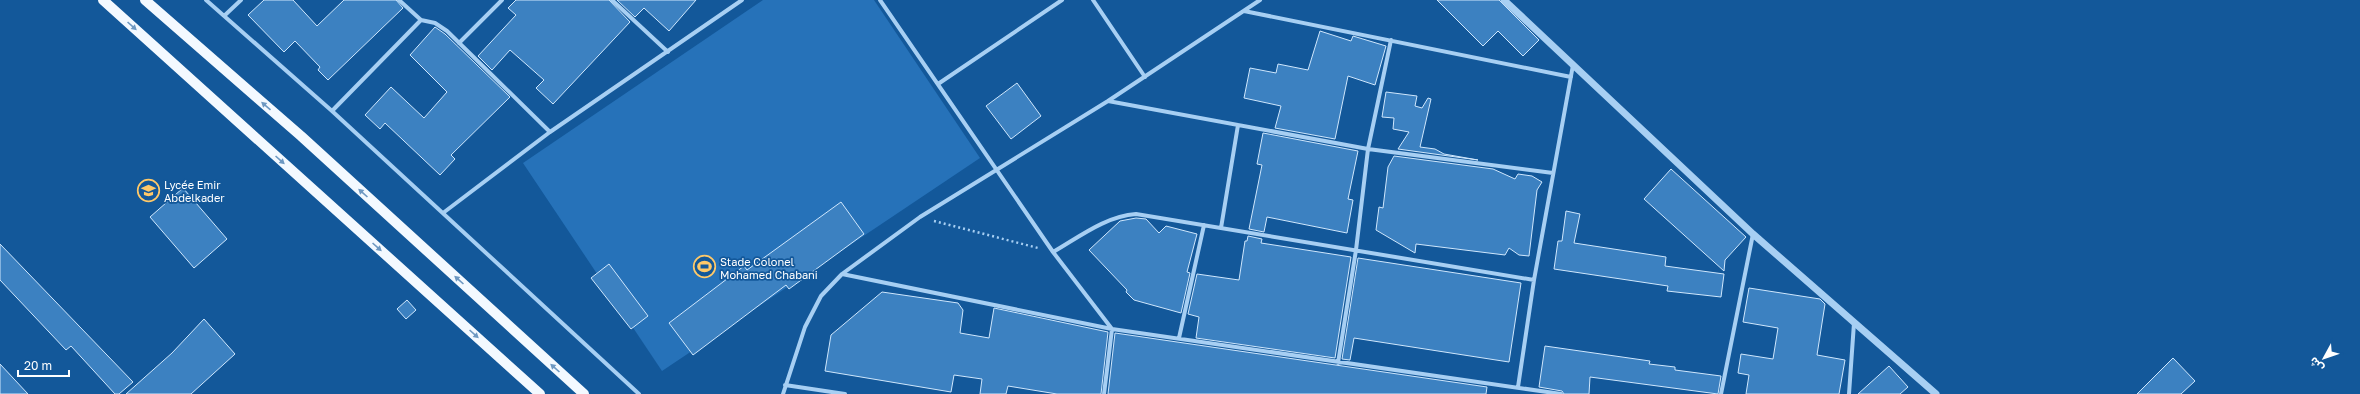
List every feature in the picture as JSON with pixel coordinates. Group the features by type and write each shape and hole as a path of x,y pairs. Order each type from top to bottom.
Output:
{"main road":[{"path":"103,0 540,394"},
{"path":"145,0 301,136 584,394"}],"street":[{"path":"206,0 332,111 639,394"},
{"path":"224,16 241,0"},
{"path":"399,0 421,20 435,23 459,43 550,132"},
{"path":"459,43 501,0"},
{"path":"612,0 668,52"},
{"path":"443,213 550,132 742,0"},
{"path":"880,0 1053,252 1112,329 1104,394"},
{"path":"938,84 1062,0"},
{"path":"1093,0 1145,77"},
{"path":"783,394 805,327 821,296 842,274 920,217 1108,101 1260,0"},
{"path":"1504,0 1753,234 1936,394"},
{"path":"1244,10 1571,77"},
{"path":"332,111 421,20"},
{"path":"1338,363 1356,250 1368,149 1391,40"},
{"path":"1518,387 1534,280 1573,65"},
{"path":"1108,101 1368,149 1553,173"},
{"path":"1221,228 1238,125"},
{"path":"1053,252 1107,221 1124,215 1136,214 1534,280"},
{"path":"1179,338 1204,225"},
{"path":"1721,394 1753,234"},
{"path":"842,274 1112,329 1338,363 1561,394"},
{"path":"1849,394 1854,323"},
{"path":"785,385 845,394"}],"path":[{"path":"920,217 1053,252"}],"shaded area":[{"name":"Stade Colonel Mohamed Chabani","path":"763,0 874,0 980,158 662,371 523,163"}],"building":[{"path":"264,0 293,0 317,26 344,0 396,0 403,8 328,80 318,70 320,67 295,41 284,52 248,15"},
{"path":"516,0 609,0 630,22 553,104 536,88 544,80 510,50 492,70 478,56 516,15 508,8"},
{"path":"617,0 696,0 669,31 644,8 635,17"},
{"path":"1437,0 1499,0 1539,40 1523,56 1498,31 1483,46"},
{"path":"435,27 445,34 510,97 451,155 455,159 440,175 385,123 380,129 365,115 391,87 424,118 447,92 410,55"},
{"path":"1320,31 1351,41 1353,36 1386,46 1375,85 1348,76 1335,139 1275,128 1281,106 1244,98 1250,68 1276,73 1278,64 1308,70"},
{"path":"1017,83 1041,116 1011,139 986,106"},
{"path":"1386,92 1417,96 1415,106 1422,108 1428,98 1431,99 1420,147 1435,149 1444,154 1478,160 1398,149 1409,132 1393,129 1394,118 1382,117"},
{"path":"1263,133 1358,151 1348,199 1353,200 1347,233 1267,217 1264,232 1249,229 1262,165 1257,164"},
{"path":"1394,156 1493,169 1515,179 1518,174 1532,176 1542,182 1537,190 1529,256 1519,255 1509,248 1505,255 1416,244 1415,253 1376,230 1379,207 1383,208 1388,167"},
{"path":"1671,169 1746,237 1725,260 1724,271 1644,199"},
{"path":"183,188 227,239 194,268 150,217"},
{"path":"841,202 864,234 789,289 786,285 693,355 669,323 744,266 747,270"},
{"path":"1566,211 1580,214 1574,243 1666,257 1665,266 1724,274 1721,297 1667,291 1668,286 1554,269 1558,241 1562,241"},
{"path":"1136,218 1146,219 1159,233 1166,226 1197,234 1187,272 1190,273 1181,313 1134,300 1126,292 1127,290 1089,250 1120,221"},
{"path":"1248,236 1262,239 1261,243 1351,257 1335,358 1196,338 1199,317 1188,314 1197,274 1239,280 1245,241 1247,241"},
{"path":"0,244 133,382 119,394 115,394 71,346 66,350 0,280"},
{"path":"1358,258 1521,283 1509,362 1354,338 1350,360 1342,359"},
{"path":"609,264 648,316 631,329 591,278"},
{"path":"1749,288 1820,299 1825,304 1817,355 1845,360 1839,394 1746,394 1749,375 1738,373 1741,354 1773,359 1778,328 1743,322"},
{"path":"882,292 958,303 963,310 960,333 989,338 994,308 1108,332 1101,394 1057,394 1008,386 1006,394 980,394 982,379 954,375 951,392 825,371 831,335"},
{"path":"407,300 416,310 406,319 397,309"},
{"path":"204,319 235,354 191,394 126,394 172,353"},
{"path":"1115,333 1487,387 1486,394 1108,394"},
{"path":"1545,346 1650,361 1649,364 1675,367 1675,370 1721,376 1718,394 1590,377 1589,394 1564,394 1562,391 1539,387"},
{"path":"2173,358 2195,381 2181,394 2137,394"},
{"path":"0,364 28,394 0,394"},
{"path":"1889,366 1908,387 1900,394 1858,394"}],"place":[{"name":"Lycée Emir Abdelkader","path":"149,190"},
{"name":"Stade Colonel Mohamed Chabani","path":"705,267"}]}
